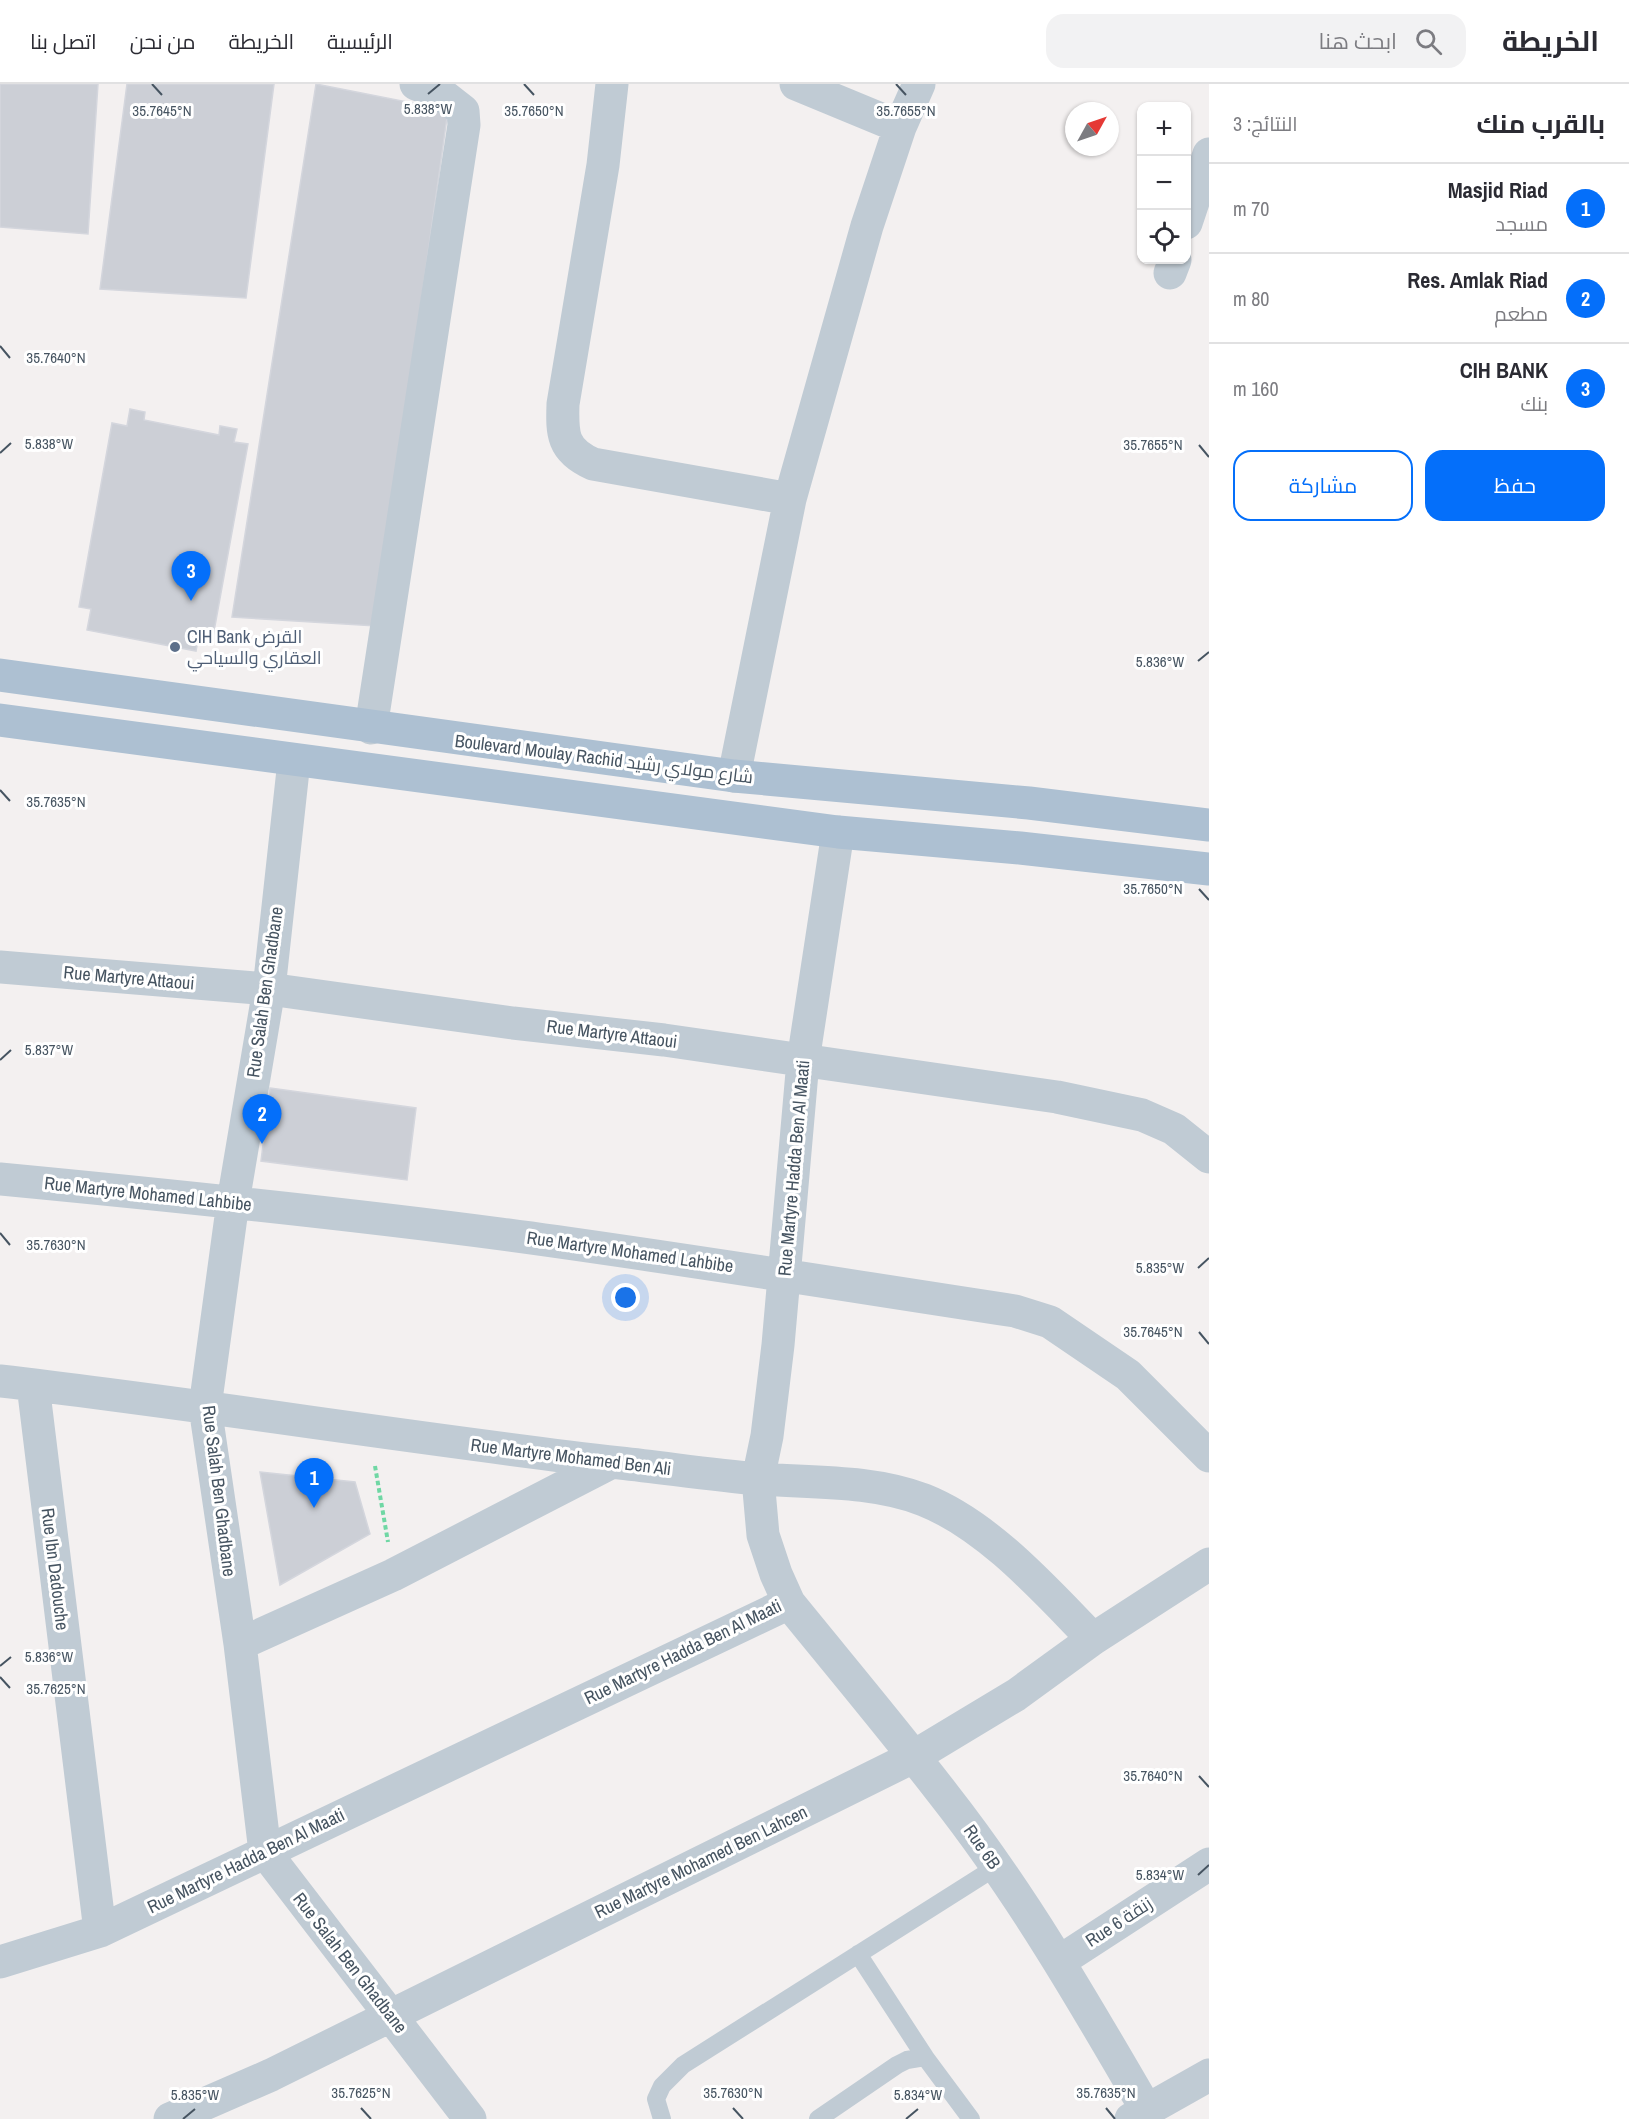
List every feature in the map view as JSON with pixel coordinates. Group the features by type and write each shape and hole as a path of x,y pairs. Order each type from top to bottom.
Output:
{"main road":[{"name":"Boulevard Moulay Rachid شارع مولاي رشيد","path":"0,675 371,728 734,776 1029,803 1209,825"},
{"path":"0,720 838,832 1031,849 1209,869"}],"street":[{"path":"371,728 464,125 463,111 453,101 416,84"},
{"path":"612,84 603,165 563,404 562,425 569,448 577,457 592,464 790,499"},
{"path":"796,84 900,127"},
{"path":"734,776 790,499 867,226 900,127 919,84"},
{"path":"1190,210 1209,154"},
{"name":"Rue Salah Ben Ghadbane","path":"294,761 269,989 232,1202 205,1407 240,1644 264,1852 470,2119"},
{"name":"Rue Martyre Hadda Ben Al Maati","path":"0,1962 100,1931 789,1604 763,1535 758,1479 768,1424 785,1275 803,1061 838,832"},
{"name":"Rue Martyre Attaoui","path":"0,967 269,989 502,1022 664,1040 1057,1097 1142,1115 1174,1129 1209,1157"},
{"name":"Rue Martyre Mohamed Lahbibe","path":"0,1179 232,1202 498,1234 1015,1311 1050,1322 1128,1375 1209,1456"},
{"name":"Rue Martyre Mohamed Ben Ali","path":"0,1381 205,1407 370,1432 612,1462 758,1479 827,1482 876,1488 921,1499 971,1524 1093,1639"},
{"name":"Rue Ibn Dadouche","path":"33,1385 100,1931"},
{"path":"240,1644 393,1575 612,1462"},
{"name":"Rue Martyre Mohamed Ben Lahcen","path":"170,2119 271,2075 913,1757 1016,1695 1093,1639 1209,1564"},
{"name":"Rue 6B","path":"789,1604 944,1795 996,1867 1060,1961 1139,2114"},
{"name":"Rue 6 زنقة","path":"1060,1961 1209,1864"},
{"path":"1139,2114 1209,2075"}],"lane":[{"path":"662,2119 656,2098 662,2086 683,2065 996,1867"},
{"path":"858,1954 925,2057 971,2119"},
{"path":"818,2119 897,2065 907,2060 925,2057"}],"path":[{"path":"370,1432 393,1575"}],"building":[{"path":"0,84 98,84 88,234 0,227"},
{"path":"127,84 274,84 246,298 100,289"},
{"path":"316,84 448,110 376,626 232,617"},
{"path":"130,409 145,412 144,420 219,435 220,426 237,429 234,442 248,444 213,637 199,635 196,651 87,630 91,609 79,607 112,423 127,426"},
{"path":"270,1088 416,1108 407,1180 261,1161"},
{"path":"260,1472 355,1482 370,1534 280,1585"}],"place":[{"name":"CIH BANK","path":"191,601"},
{"name":"CIH Bank القرض العقاري والسياحي","path":"175,647"},
{"name":"Res. Amlak Riad","path":"262,1144"},
{"name":"Masjid Riad","path":"314,1508"}]}
